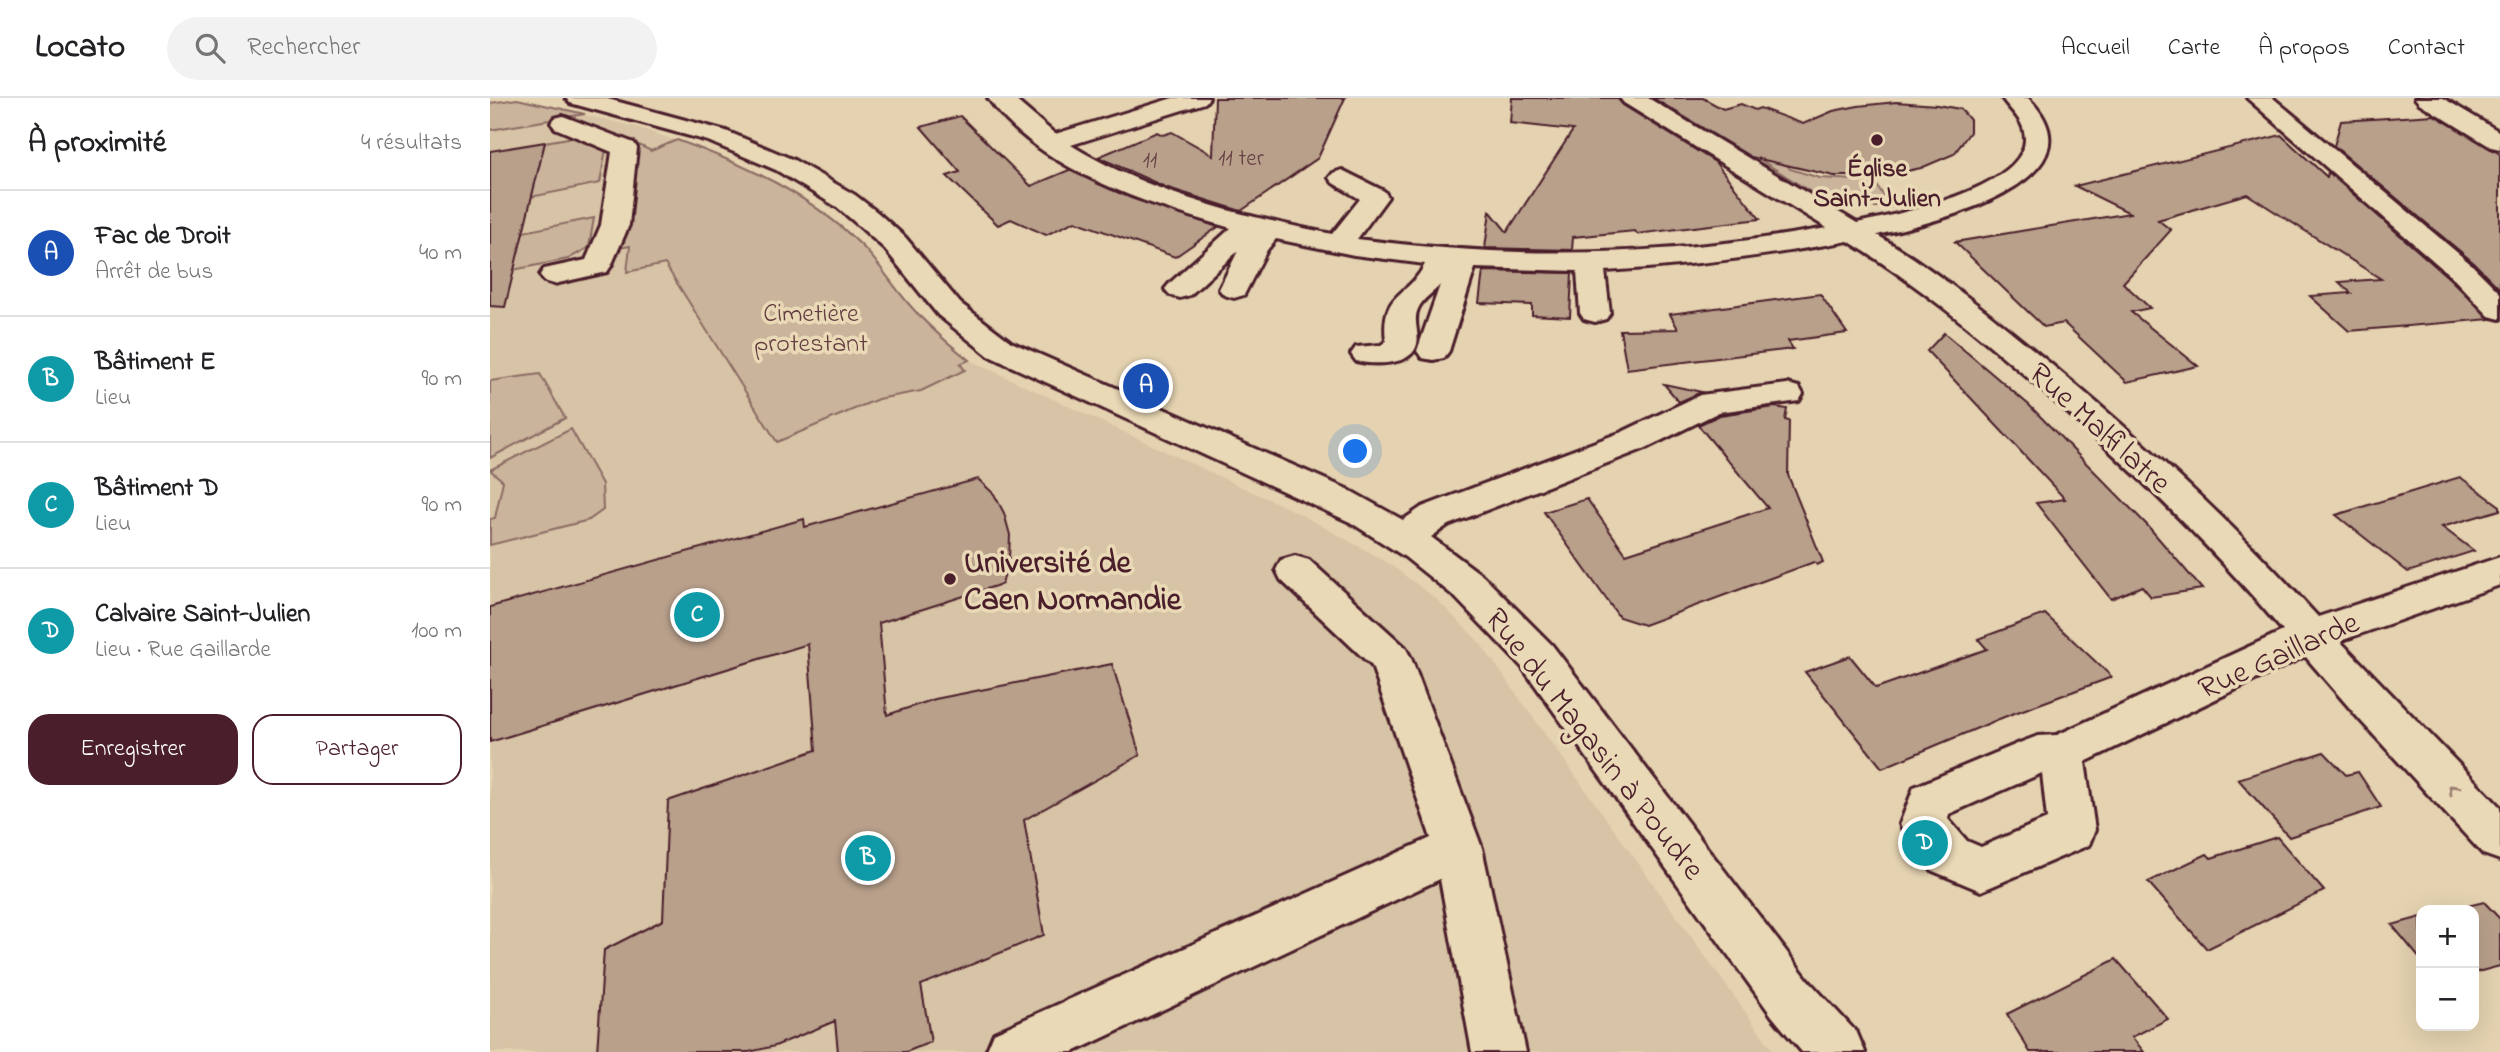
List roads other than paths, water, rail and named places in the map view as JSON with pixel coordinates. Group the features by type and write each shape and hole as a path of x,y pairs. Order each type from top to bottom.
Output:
{"street":[{"path":"999,98 1010,111 1052,143 1100,173 1158,198 1259,228 1339,244 1453,259 1532,264 1698,256 1801,243 1908,220 1953,205 1996,187 2026,167 2037,144 2035,120 2014,98"},
{"path":"1052,143 1197,98"},
{"name":"Rue Malfilatre","path":"1632,98 1899,260 1996,334 2068,394 2150,467 2236,553 2500,839"},
{"path":"2259,98 2462,271 2500,310"},
{"path":"2427,98 2500,142"},
{"path":"554,275 597,266 615,225 625,148 570,111"},
{"name":"Rue du Magasin à Poudre","path":"570,111 655,118 717,136 785,165 846,201 895,243 949,309 1000,349 1334,498 1405,537 1470,585 1512,626 1573,703 1790,998 1838,1052"},
{"path":"610,140 655,118"},
{"path":"1339,244 1375,197 1342,178"},
{"path":"1234,289 1254,247 1259,228"},
{"path":"1181,289 1259,228"},
{"path":"1433,351 1453,259"},
{"path":"1367,354 1387,354 1402,345 1397,319 1404,304 1453,259"},
{"path":"1590,261 1595,313"},
{"path":"1405,537 1435,516 1634,440 1712,402 1787,394"},
{"path":"1295,570 1390,658 1458,848 1499,1052"},
{"name":"Rue Gaillarde","path":"2062,752 2310,636 2500,571"},
{"path":"1013,1052 1458,848"}],"place":[{"name":"Église Saint-Julien","path":"1877,140"},
{"name":"Fac de Droit","path":"1146,386"},
{"name":"Université de Caen Normandie","path":"950,579"},
{"name":"Bâtiment D","path":"697,615"},
{"name":"Calvaire Saint-Julien","path":"1925,843"},
{"name":"Bâtiment E","path":"868,858"}],"park label":[{"name":"Cimetière protestant","path":"811,327"}]}
